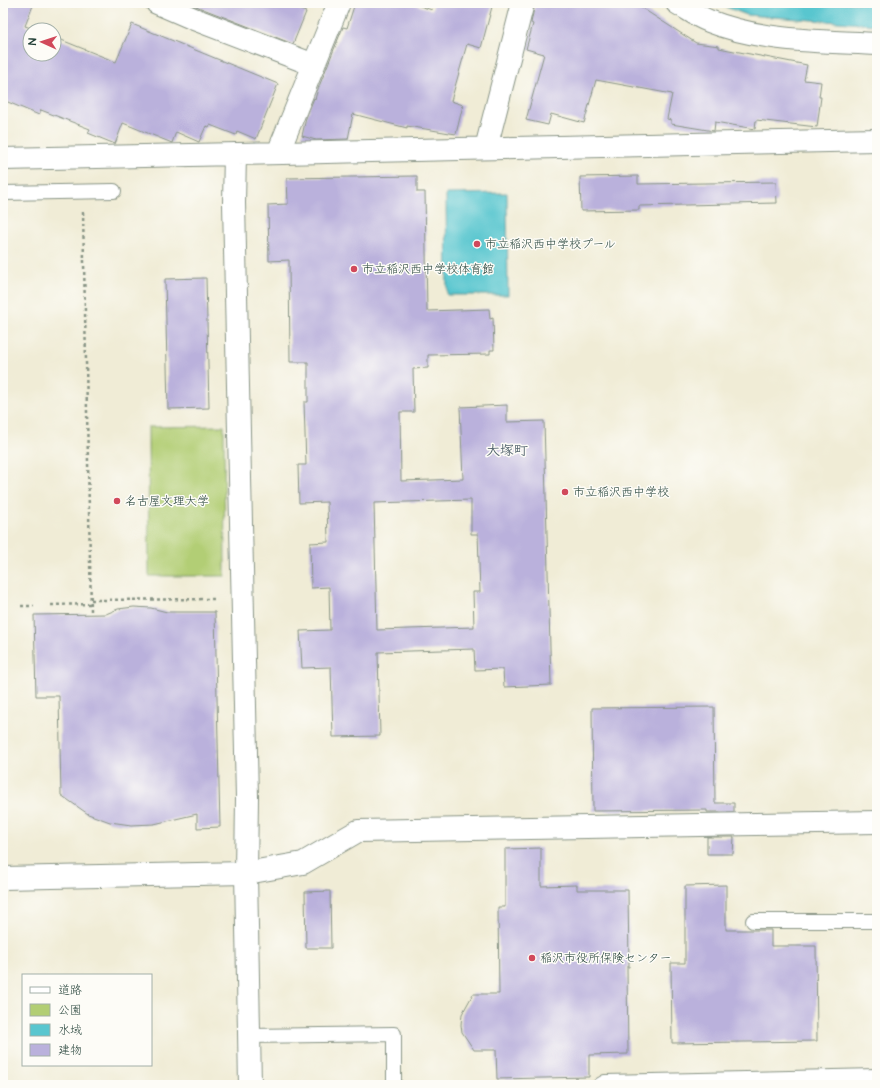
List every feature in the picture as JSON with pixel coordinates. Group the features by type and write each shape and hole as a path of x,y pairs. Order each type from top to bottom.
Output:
{"street":[{"path":"157,3 194,19 314,65"},
{"path":"278,153 339,3"},
{"path":"486,148 523,3"},
{"path":"677,3 709,21 745,32 786,38 877,44"},
{"path":"3,159 877,140"},
{"path":"236,154 234,203 247,798 246,873 250,1085"},
{"path":"3,878 246,873 303,863 358,831 877,822"}],"lane":[{"path":"3,193 114,191"},
{"path":"753,921 877,921"},
{"path":"249,1036 394,1034 394,1085"},
{"path":"600,1085 605,1082 747,1082 877,1076"}],"path":[{"path":"83,191 91,611"},
{"path":"91,600 217,599"},
{"path":"51,605 91,604"},
{"path":"21,606 34,606"}],"green space":[{"path":"224,426 225,576 149,576 148,427"}],"water":[{"path":"715,3 877,3 877,25 747,15"},
{"name":"市立稲沢西中学校プール","path":"507,193 508,295 447,295 446,194"}],"building":[{"path":"3,3 34,3 27,22 22,22 22,62 62,62 62,40 116,62 132,24 278,84 256,139 237,131 236,135 210,125 209,127 206,126 199,142 176,132 172,143 123,123 115,144 88,133 90,129 41,110 39,115 3,100"},
{"path":"188,3 281,3 306,12 293,44"},
{"path":"355,3 411,3 432,10 434,3 493,3 481,48 467,44 451,101 463,105 456,134 407,126 407,128 353,114 348,139 316,140 302,136 306,118 343,27 347,28"},
{"path":"535,3 634,3 696,43 719,46 719,48 807,65 804,80 821,82 819,97 821,97 817,127 756,120 755,129 715,122 714,131 671,124 671,120 667,119 672,94 596,80 584,123 551,114 548,125 526,120 544,54 526,49 533,24 531,23"},
{"path":"417,176 417,192 425,192 427,311 489,309 490,319 493,318 494,350 490,350 490,354 428,355 428,368 413,369 414,412 400,412 401,481 463,479 460,407 507,405 507,422 544,421 551,685 504,687 503,669 475,670 474,649 378,652 380,736 333,737 331,667 302,668 300,631 330,630 329,587 311,588 310,543 328,542 327,502 299,503 298,465 306,465 304,402 308,402 308,362 290,362 289,260 269,261 268,205 288,204 287,178","holes":["471,500 471,534 478,534 480,592 473,592 474,627 377,630 374,503"]},
{"path":"638,176 638,184 776,182 777,203 639,206 639,210 581,211 580,177"},
{"path":"206,278 209,408 168,409 165,279"},
{"path":"134,607 151,608 167,612 215,612 220,827 197,828 197,814 154,824 131,825 110,822 88,814 61,795 59,696 36,696 34,615 106,614 118,609"},
{"path":"714,707 715,803 734,803 734,812 707,812 707,810 593,811 592,708"},
{"path":"707,837 734,837 733,854 707,854"},
{"path":"541,848 541,886 577,885 577,890 628,890 628,1054 589,1055 589,1077 497,1079 496,1050 474,1050 462,1032 462,1014 473,994 499,994 498,907 505,907 505,849"},
{"path":"726,885 726,930 771,930 771,946 816,946 817,1041 672,1043 671,963 685,963 685,886"},
{"path":"330,891 331,948 306,948 305,892"}],"place":[{"name":"市立稲沢西中学校プール","path":"477,244"},
{"name":"市立稲沢西中学校体育館","path":"354,269"},
{"name":"市立稲沢西中学校","path":"565,492"},
{"name":"名古屋文理大学","path":"117,501"},
{"name":"稲沢市役所保険センター","path":"532,958"}],"district":[{"name":"大塚町","path":"507,450"}]}
